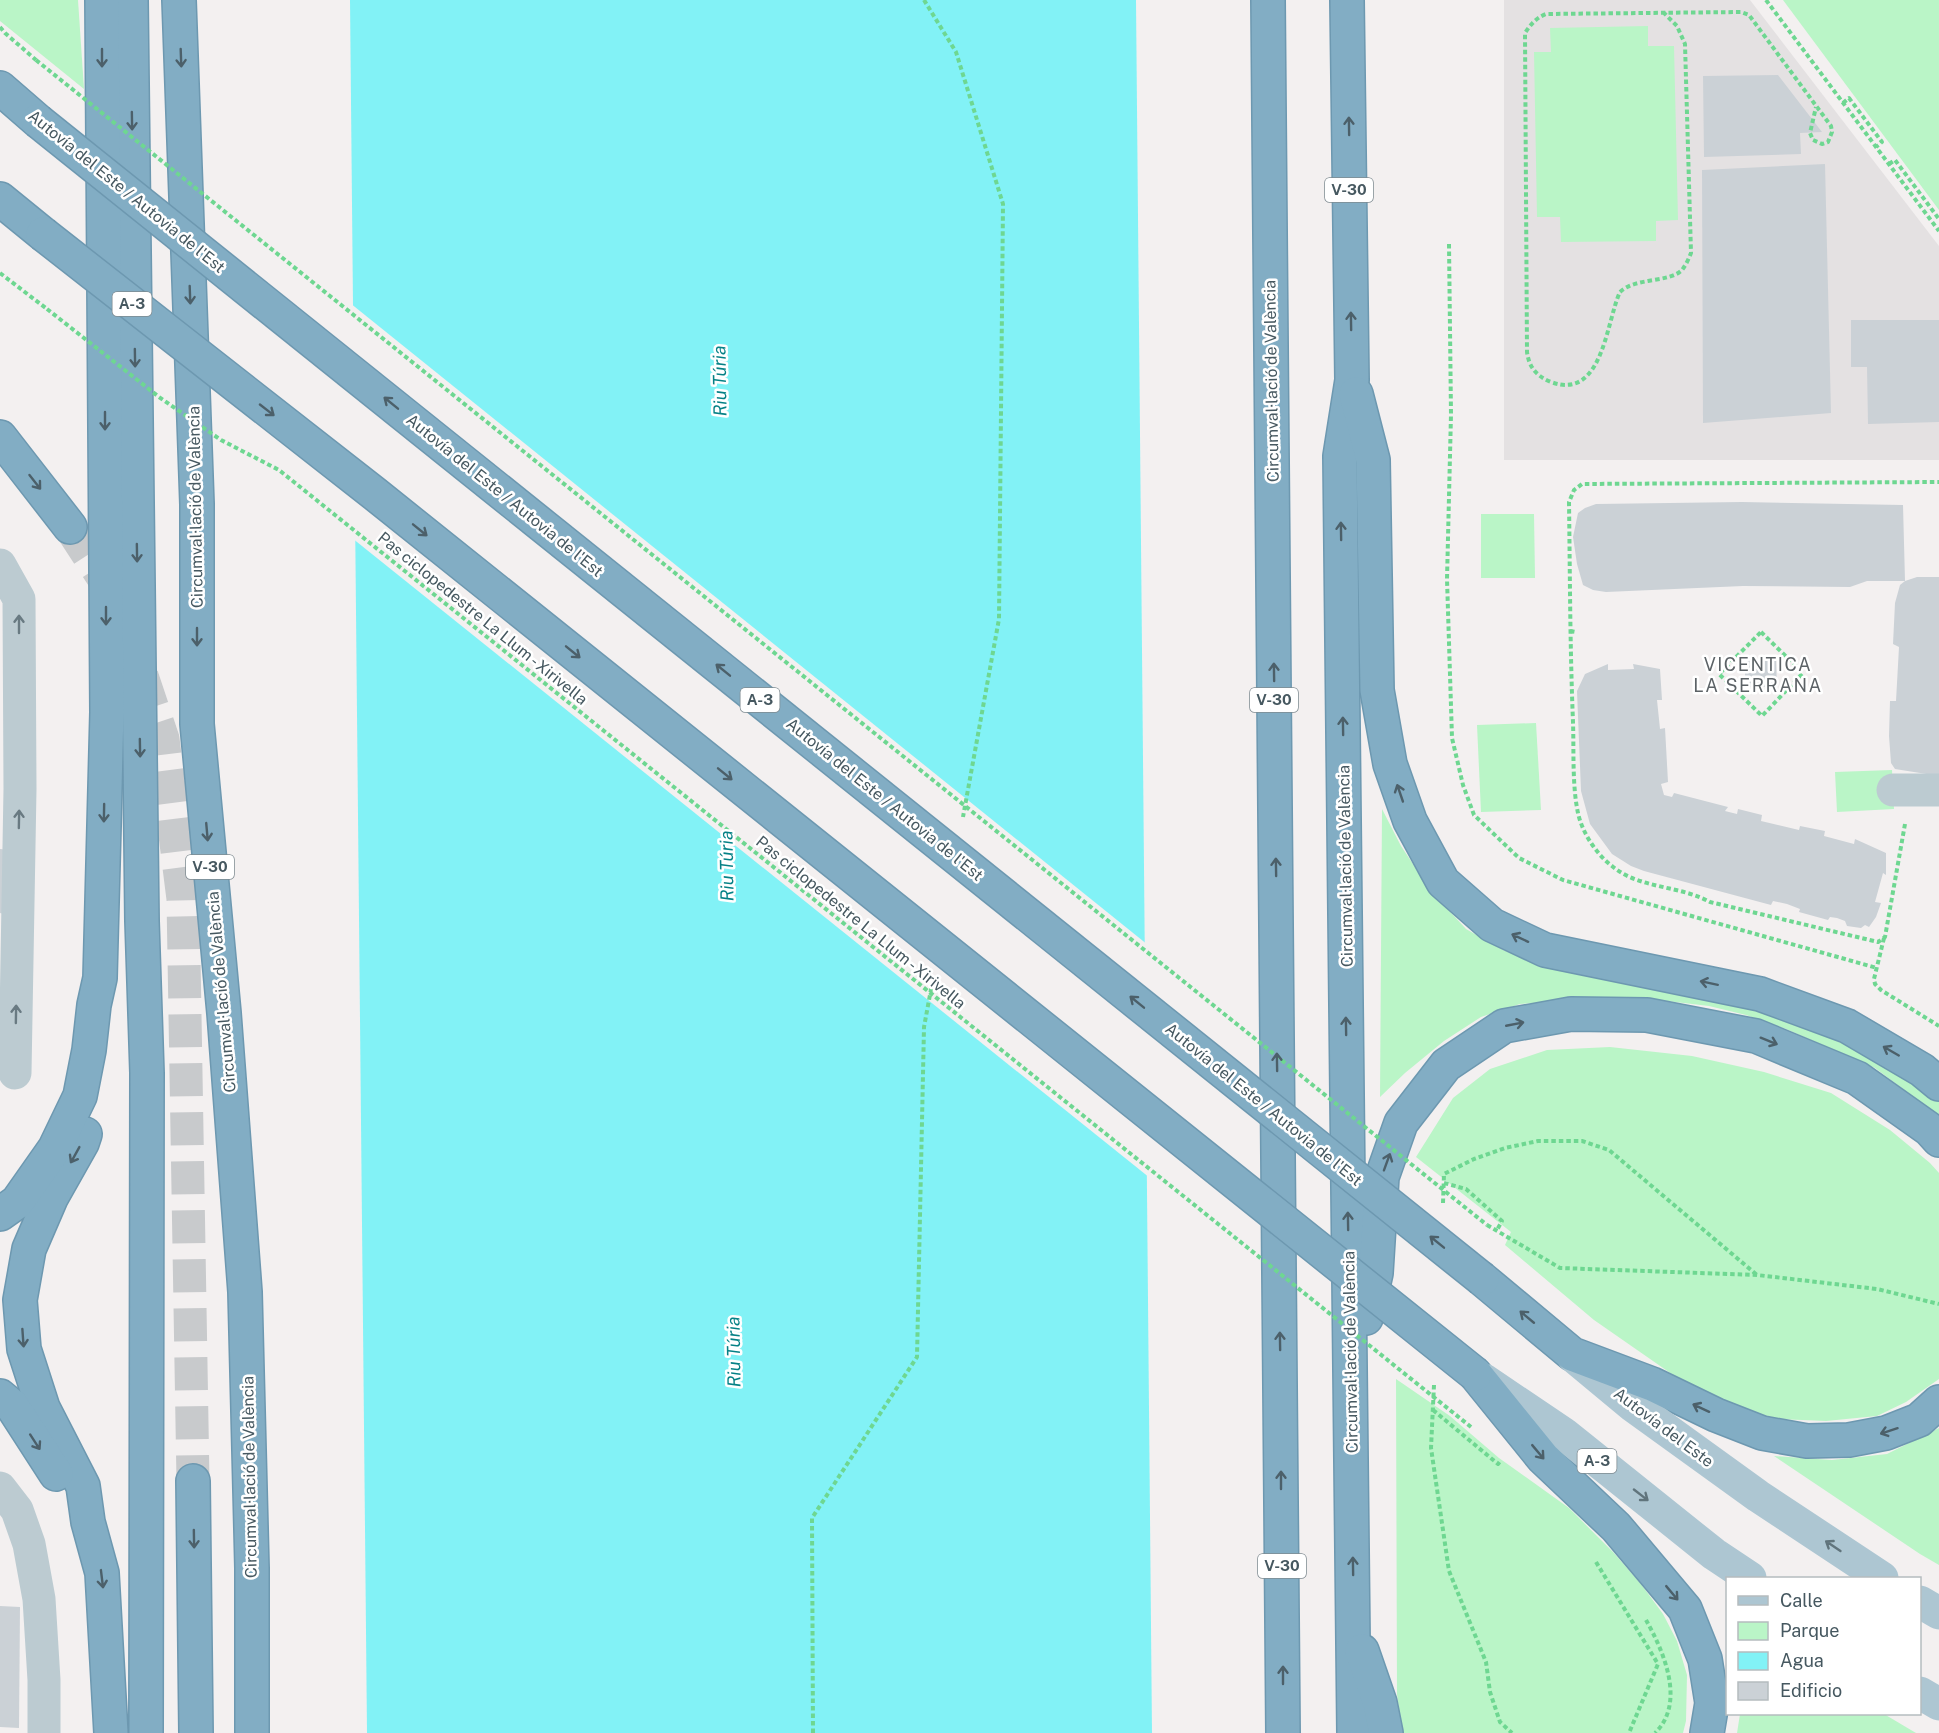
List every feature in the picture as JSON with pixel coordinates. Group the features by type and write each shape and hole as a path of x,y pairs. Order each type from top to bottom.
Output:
{"highway":[{"path":"0,1214 17,1202 55,1148 80,1096 100,978 106,712 102,0"},
{"path":"131,0 142,921 147,1073 146,1733"},
{"name":"Circumval·lació de València","path":"179,0 197,504 197,724 224,1012 246,1292 252,1733"},
{"name":"Circumval·lació de València","path":"1268,0 1283,1733"},
{"name":"Circumval·lació de València","path":"1347,0 1352,380 1340,456 1354,1733"},
{"name":"Autovía del Este / Autovia de l'Est","path":"0,88 38,121 1482,1279 1572,1354 1652,1384 1716,1415 1762,1433 1807,1441 1849,1440 1886,1433 1919,1420 1939,1402"},
{"name":"A-3","path":"0,199 384,501 1475,1374"},
{"path":"1352,380 1373,460 1377,690 1390,764 1410,821 1443,882 1492,925 1545,950 1760,994 1847,1026 1922,1070 1939,1084"},
{"path":"0,437 70,527"},
{"path":"100,978 109,1005 109,1048 102,1085 82,1143 51,1198 29,1249 20,1300 24,1349 43,1407 83,1486 88,1522 102,1573 111,1733"},
{"path":"1350,1384 1377,1273 1382,1177 1401,1123 1446,1065 1504,1026 1571,1014 1647,1015 1756,1036 1857,1078 1929,1129 1939,1140"},
{"path":"1475,1374 1543,1458 1616,1527 1685,1609 1705,1659 1712,1703 1707,1733"},
{"path":"0,1396 12,1406 88,1522"},
{"path":"194,1481 196,1733"},
{"path":"1353,1625 1380,1703 1386,1733"}],"main road":[{"name":"Autovía del Este","path":"1572,1354 1632,1405 1758,1496 1880,1577"},
{"name":"A-3","path":"1475,1374 1564,1434 1714,1554 1748,1577"},
{"path":"1921,1603 1939,1613"},
{"path":"1921,1694 1939,1704"}],"street":[{"path":"0,565 19,599 20,789 15,1073"},
{"path":"1902,803 1939,790"},
{"path":"0,1488 17,1510 29,1544 39,1599 44,1680 44,1733"}],"path":[{"path":"1766,0 1939,231"},
{"path":"1663,12 1677,26 1683,35 1685,44 1691,253 1685,265 1676,274 1626,286 1620,292 1596,366 1586,377 1568,385 1544,379 1533,371 1528,363 1527,352 1525,33 1532,23 1539,16 1546,14 1663,12 1741,12 1749,15 1831,126 1832,132 1828,142 1822,144 1813,140 1810,133 1816,107"},
{"path":"0,27 36,60 1486,1225 1560,1268 1757,1275 1877,1289 1939,1304"},
{"path":"1843,102 1849,98 1882,142 1876,147"},
{"path":"1866,122 1871,118"},
{"path":"1889,164 1895,160 1939,220 1935,225"},
{"path":"1912,183 1916,179"},
{"path":"1449,244 1451,414 1447,579 1452,738 1462,785 1474,815 1519,858 1563,879 1877,968"},
{"name":"Pas ciclopedestre La Llum - Xirivella","path":"0,273 159,397 221,440 279,470 1471,1427"},
{"path":"1885,937 1878,942 1871,942 1710,902 1694,894 1632,878 1603,858 1581,826 1576,801 1570,631 1569,502 1574,490 1582,484 1939,482"},
{"path":"1570,631 1576,632"},
{"path":"1761,632 1803,673 1762,716 1719,674 1761,632"},
{"path":"1902,803 1905,824 1875,984 1939,1026"},
{"path":"1444,1183 1466,1189 1479,1199 1502,1221 1497,1230"},
{"path":"1433,1409 1486,1454"},
{"path":"1590,1552 1658,1664 1629,1733"},
{"path":"1642,1612 1652,1631 1671,1681 1670,1712 1655,1733"}],"shaded area":[{"path":"1504,0 1750,0 1939,246 1939,460 1504,460"}],"green space":[{"path":"0,0 78,0 84,89 0,21"},
{"path":"1783,0 1939,0 1939,210"},
{"path":"1648,26 1648,46 1674,46 1678,220 1656,221 1656,241 1561,242 1560,217 1537,217 1534,52 1551,52 1550,28"},
{"path":"1481,514 1534,514 1535,578 1481,578"},
{"path":"1536,723 1541,810 1481,812 1477,725"},
{"path":"1892,770 1894,809 1837,812 1835,772"},
{"path":"1382,809 1401,846 1431,891 1466,929 1503,950 1542,965 1747,1007 1793,1021 1883,1062 1939,1101 1939,1116 1875,1068 1786,1029 1746,1015 1709,1006 1650,999 1520,1004 1481,1017 1444,1041 1380,1097"},
{"path":"1610,1047 1692,1056 1764,1072 1831,1093 1890,1130 1930,1163 1939,1173 1939,1379 1906,1402 1877,1416 1826,1421 1775,1419 1728,1405 1676,1377 1594,1320 1505,1245 1511,1232 1416,1157 1453,1098 1490,1069 1547,1050"},
{"path":"1396,1379 1450,1416 1499,1458 1569,1508 1641,1584 1663,1614 1677,1641 1687,1675 1686,1721 1683,1733 1402,1733 1397,1694"},
{"path":"1939,1428 1939,1565 1774,1456 1832,1460 1887,1454"},
{"path":"1740,1715 1886,1715 1916,1733 1737,1733"}],"water":[{"name":"Riu Túria","path":"350,0 1136,0 1152,1733 367,1733"}],"pier":[{"path":"350,303 1148,945 1150,1178 352,538"}],"building":[{"path":"1778,75 1822,132 1800,133 1801,154 1704,157 1703,76"},
{"path":"1825,164 1831,413 1703,423 1702,170"},
{"path":"1851,320 1939,320 1939,422 1868,424 1867,367 1851,367"},
{"path":"1742,502 1903,505 1905,581 1867,581 1850,587 1743,586 1606,592 1593,590 1583,585 1573,537 1578,513 1585,508 1596,504"},
{"path":"1917,577 1939,577 1939,776 1895,769 1891,763 1890,701 1896,701 1899,647 1893,644 1895,603 1900,585"},
{"path":"1776,660 1777,687 1745,687 1745,661"},
{"path":"1608,664 1608,670 1634,669 1633,664 1660,669 1662,700 1657,700 1660,729 1665,728 1668,782 1661,784 1664,795 1672,797 1674,793 1728,807 1725,811 1737,814 1738,809 1762,815 1761,821 1799,830 1800,826 1825,831 1824,836 1854,844 1855,839 1886,853 1886,875 1883,873 1875,902 1881,903 1869,927 1865,925 1861,928 1847,926 1845,921 1837,918 1830,917 1828,920 1799,912 1800,909 1787,904 1773,901 1771,905 1644,871 1612,854 1590,824 1581,791 1577,691 1585,674"},
{"path":"0,849 10,850 4,914 0,913"},
{"path":"0,1606 20,1607 19,1728 0,1727"}],"tunnel":[{"path":"70,527 113,593"},
{"path":"142,676 163,739 183,899 193,1481"}],"district":[{"name":"VICENTICA LA SERRANA","path":"1758,675"}]}
